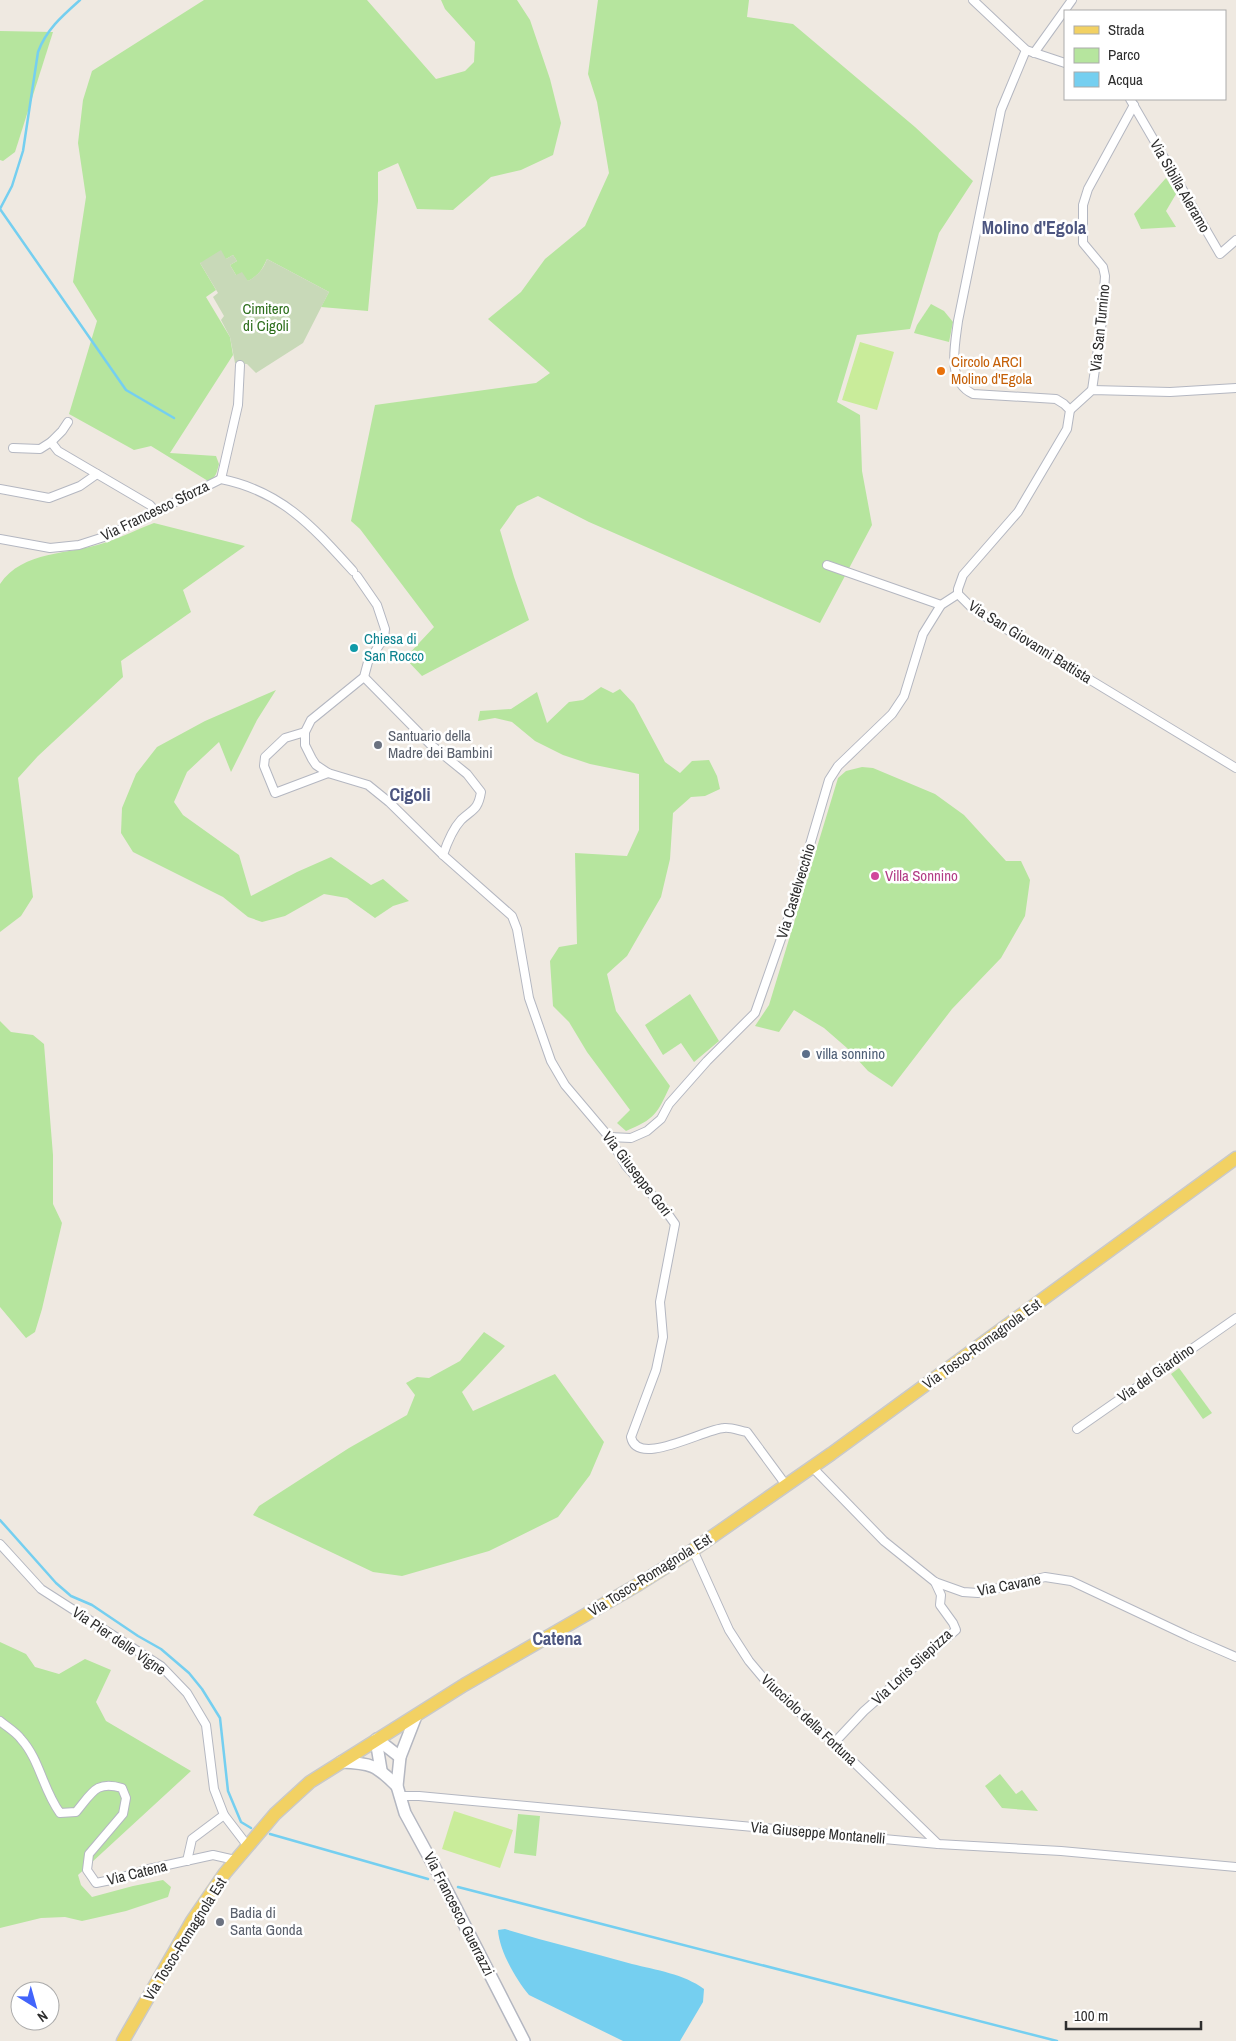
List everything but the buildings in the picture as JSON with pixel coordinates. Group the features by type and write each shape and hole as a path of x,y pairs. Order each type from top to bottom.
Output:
{"main road":[{"name":"Via Tosco-Romagnola Est","path":"123,2041 192,1920 235,1860 296,1794 310,1782 472,1680 639,1584 692,1550 812,1467 1236,1158"},
{"name":"Via Francesco Guerrazzi","path":"416,1716 400,1757 399,1791 405,1814 441,1879 524,2041"},
{"path":"376,1740 400,1757"},
{"path":"376,1740 381,1770"},
{"name":"Via Francesco Guerrazzi","path":"341,1762 366,1763 381,1770 399,1791"}],"street":[{"path":"973,0 1030,51 1064,63"},
{"path":"1072,0 1030,51 1001,110 958,321 955,349 956,378 966,391 973,394 1056,399 1070,410 1092,390 1170,392 1236,388"},
{"name":"Via Sibilla Aleramo","path":"1132,102 1220,254 1236,240"},
{"name":"Via San Turnino","path":"1092,390 1102,323 1105,276 1103,267 1084,243 1083,205 1088,189 1132,102"},
{"name":"Via Francesco Sforza","path":"222,479 238,405 240,365"},
{"name":"Via San Giovanni Battista","path":"1070,410 1067,429 1018,512 963,575 958,594 973,608 1236,768"},
{"path":"12,448 40,449 51,442 68,422"},
{"path":"51,442 58,451 150,506 156,512"},
{"path":"0,489 49,498 80,486 97,474"},
{"name":"Via Francesco Sforza","path":"0,539 50,548 79,545 107,536 222,479 242,483 285,504 312,527 355,574 377,605 385,629 384,638 368,662 364,677"},
{"path":"827,565 941,605"},
{"name":"Via Castelvecchio","path":"609,1137 631,1138 647,1131 661,1120 669,1104 688,1082 755,1013 789,916 828,780 838,766 892,714 904,696 923,634 941,605 958,594"},
{"path":"328,773 312,760 305,745 305,732 311,720 364,677 430,744 476,785 481,792 479,804 448,838 443,855"},
{"path":"305,732 285,738 265,757 264,766 275,792 328,773"},
{"name":"Via Giuseppe Gori","path":"328,773 368,785 389,802 443,855 512,916 517,929 529,998 551,1062 565,1085 609,1137 626,1166 663,1207 675,1224 660,1302 663,1337 656,1370 631,1437 632,1443 637,1448 648,1450 661,1448 724,1428 747,1432 786,1485"},
{"name":"Via del Giardino","path":"1077,1429 1236,1318"},
{"name":"Via Cavane","path":"812,1467 884,1541 935,1582 963,1592 978,1593 1045,1577 1071,1581 1190,1638 1236,1657"},
{"name":"Via Pier delle Vigne","path":"0,1544 41,1589 161,1666 187,1693 206,1725 214,1789 224,1815 247,1845"},
{"name":"Viucciolo della Fortuna","path":"692,1550 729,1630 748,1660 770,1686 834,1743 938,1844"},
{"name":"Via Loris Sliepizza","path":"834,1743 864,1710 956,1630 940,1605 941,1595 935,1582"},
{"name":"Via Catena","path":"0,1721 22,1739 36,1764 52,1802 60,1812 76,1812 95,1789 108,1784 122,1788 126,1798 123,1814 89,1854 87,1870 96,1883 213,1855 235,1860"},
{"name":"Via Giuseppe Montanelli","path":"399,1791 419,1796 938,1844 1061,1851 1236,1868"},
{"path":"187,1861 192,1839 224,1815"}],"green space":[{"path":"204,0 367,0 436,79 465,71 474,62 475,42 445,9 441,0 517,0 530,20 550,79 561,123 553,155 521,170 491,177 453,210 417,209 398,163 378,172 378,201 368,311 321,307 329,292 267,259 260,272 248,281 236,275 230,265 237,261 233,255 226,259 200,263 216,290 206,297 230,337 233,355 170,453 216,456 219,464 217,472 208,481 151,446 134,450 69,414 97,321 73,282 86,197 78,143 83,100 92,71"},
{"path":"598,0 749,0 747,17 793,24 915,127 973,181 939,233 910,329 857,335 837,402 860,415 862,471 872,525 820,623 589,522 538,496 517,506 500,530 529,620 422,676 405,658 434,627 360,529 351,521 375,405 536,383 550,373 488,319 521,292 545,259 585,226 609,173 597,102 588,74"},
{"path":"0,31 53,32 15,152 3,161 0,160"},
{"path":"1166,178 1176,194 1166,211 1176,227 1141,229 1134,214"},
{"name":"Cimitero di Cigoli","path":"221,250 226,259 233,255 237,261 230,265 236,275 242,272 248,281 260,272 267,259 329,292 303,343 256,373 247,364 235,363 230,337 221,320 224,316 213,297 218,293 200,263"},
{"path":"931,304 944,311 953,322 949,342 914,333"},
{"path":"860,342 894,352 877,410 842,400"},
{"path":"154,523 245,546 183,590 191,612 121,661 123,677 38,756 18,778 33,897 21,916 0,932 0,584 10,573 34,559 104,543"},
{"path":"601,687 613,693 620,689 634,704 665,762 680,773 692,761 709,760 717,776 720,789 705,796 691,797 673,813 670,859 661,897 627,956 607,974 616,1011 670,1086 654,1115 626,1131 617,1123 630,1110 587,1052 569,1022 553,1006 550,961 559,947 577,944 575,853 627,856 639,830 639,774 590,764 563,755 535,741 512,722 495,718 478,721 480,711 511,709 537,692 547,723 569,702 583,700"},
{"path":"276,690 257,720 231,772 219,742 187,772 174,802 183,815 239,855 251,896 331,857 371,885 383,879 409,901 393,906 375,918 347,898 324,894 285,916 262,922 248,917 223,897 133,852 121,833 122,808 136,774 157,747 205,721"},
{"path":"862,767 873,768 935,794 964,815 1006,861 1021,861 1030,880 1025,916 1001,958 952,1009 892,1087 868,1071 847,1048 824,1028 794,1010 779,1032 755,1026 769,1005 838,778 846,771"},
{"path":"690,994 719,1041 694,1062 681,1043 663,1055 645,1025"},
{"path":"0,1021 11,1032 33,1035 44,1044 53,1155 53,1204 62,1223 35,1332 26,1338 0,1307"},
{"path":"484,1332 505,1346 462,1392 473,1411 555,1374 604,1442 590,1475 558,1517 489,1551 402,1576 373,1572 253,1515 259,1506 349,1448 407,1415 415,1395 406,1383 417,1377 429,1378 460,1361"},
{"path":"1179,1368 1212,1413 1203,1419 1171,1374"},
{"path":"0,1642 26,1654 35,1667 59,1674 85,1659 111,1670 96,1702 106,1721 191,1771 78,1875 81,1885 92,1897 163,1880 171,1887 168,1897 126,1911 82,1921 65,1917 41,1918 0,1928"},
{"path":"1000,1774 1016,1794 1022,1790 1038,1811 1002,1808 985,1786"},
{"path":"454,1811 513,1830 500,1868 442,1849"},
{"path":"518,1814 540,1816 536,1856 514,1853"}],"water":[{"path":"505,1929 679,1976 704,1989 703,2002 680,2041 623,2041 529,1995 514,1973 501,1946 498,1930"}],"waterway":[{"path":"80,0 50,30 41,44 38,52 23,151 12,186 0,209 126,390 174,418"},
{"path":"0,1520 56,1583 71,1596 92,1605 161,1649 189,1673 202,1689 220,1718 228,1791 241,1822 251,1828"},
{"path":"270,1834 428,1879"},
{"path":"458,1887 1057,2041"}],"place":[{"name":"Circolo ARCI Molino d'Egola","path":"941,371"},
{"name":"Chiesa di San Rocco","path":"354,648"},
{"name":"Santuario della Madre dei Bambini","path":"378,745"},
{"name":"Villa Sonnino","path":"875,876"},
{"name":"villa sonnino","path":"806,1054"},
{"name":"Badia di Santa Gonda","path":"220,1922"}],"district":[{"name":"Molino d'Egola","path":"1034,228"},
{"name":"Cigoli","path":"410,795"},
{"name":"Catena","path":"557,1639"}]}
